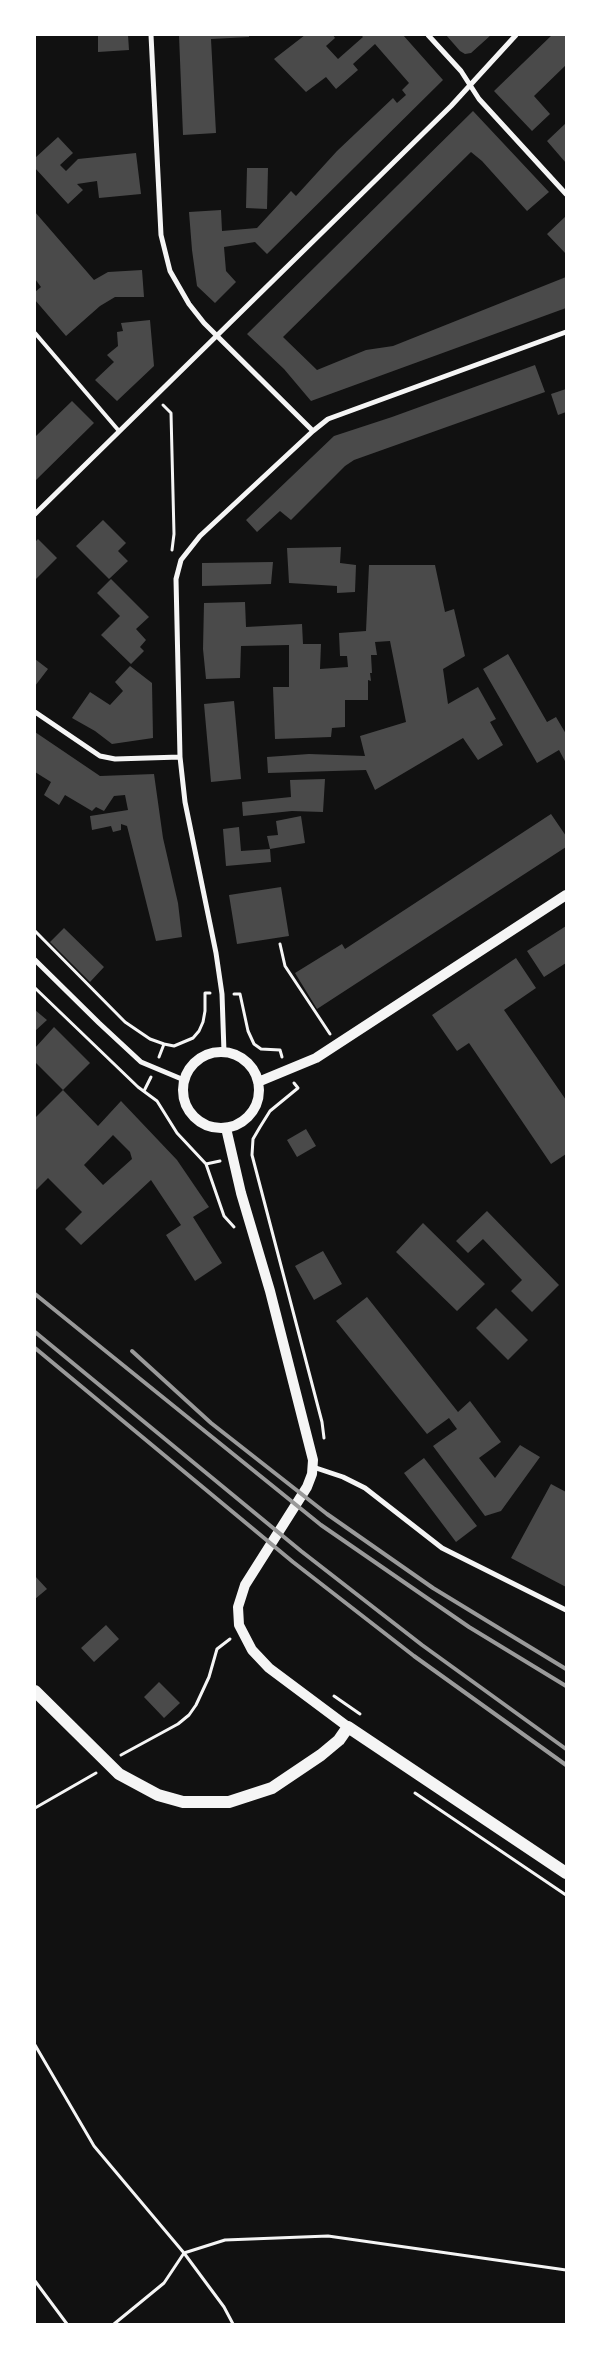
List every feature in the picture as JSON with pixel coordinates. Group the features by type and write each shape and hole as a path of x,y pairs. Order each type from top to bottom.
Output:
{"main road":[{"path":"258,1082 287,1072 337,1045 566,895"},
{"path":"224,1052 239,1056 246,1061 252,1067 258,1082 258,1100 254,1108 242,1121 226,1128 209,1126 195,1118 189,1112 183,1096 184,1080 190,1066 202,1056 224,1052"},
{"path":"226,1128 239,1186 309,1438 313,1468 308,1487 244,1585 240,1596 238,1616 246,1640 260,1660 296,1690 566,1873"},
{"path":"35,1691 108,1765 132,1783 170,1799 194,1803 229,1802 262,1792 290,1777 338,1740 348,1726"}],"street":[{"path":"151,35 161,235 170,271 184,296 216,336 313,431"},
{"path":"428,35 461,71 479,99 566,194"},
{"path":"35,514 470,85 516,35"},
{"path":"224,1052 222,994 216,953 185,802 180,757 176,579 181,560 200,536 328,419 566,332"},
{"path":"35,712 100,756 115,759 180,757"},
{"path":"35,960 141,1062 184,1080"},
{"path":"313,1468 343,1477 365,1488 442,1548 566,1610"}],"lane":[{"path":"35,333 119,431"}],"path":[{"path":"154,396 171,414 174,534 172,552 181,560"},
{"path":"35,931 125,1022 150,1039 174,1046 193,1038 199,1032 203,1022 205,993 240,994 248,1031 254,1044 262,1050 280,1050 287,1072 298,1088 270,1111 253,1139 252,1155 322,1422 324,1440"},
{"path":"280,944 285,966 337,1045"},
{"path":"35,988 138,1087 157,1101 177,1132 206,1164 224,1216 233,1224 236,1233 257,1247"},
{"path":"35,1808 90,1778 123,1754 178,1724 189,1715 196,1706 209,1677 217,1649 230,1640 229,1631"},
{"path":"35,2045 94,2146 184,2253 224,2307 233,2324"},
{"path":"114,2324 164,2283 184,2253 225,2240 328,2236 566,2270"},
{"path":"35,2281 67,2324"}],"building":[{"path":"98,35 128,35 129,50 98,52"},
{"path":"179,35 249,35 249,37 211,39 216,133 183,135"},
{"path":"305,35 333,35 335,38 326,46 338,59 363,37 361,35 403,35 443,80 267,254 255,242 224,247 226,271 236,282 215,303 197,286 189,212 221,210 222,231 257,228 291,191 296,196 337,151 393,98 397,103 406,95 402,90 409,83 375,44 353,64 358,70 336,89 326,77 306,92 274,59"},
{"path":"446,35 491,35 471,53 465,54"},
{"path":"552,35 566,35 566,65 534,96 550,114 532,131 494,91"},
{"path":"473,111 549,192 527,211 482,161 471,152 283,337 317,370 366,350 393,346 566,277 566,308 311,401 284,369 247,334"},
{"path":"566,123 566,163 547,141"},
{"path":"58,137 73,153 60,165 66,171 78,159 136,153 141,194 99,198 97,181 77,184 83,190 68,204 35,168 35,158"},
{"path":"247,168 268,168 267,209 246,208"},
{"path":"35,212 94,280 108,272 142,270 144,297 115,297 100,306 66,336 35,300 35,292 41,287 35,279"},
{"path":"566,216 566,254 547,234"},
{"path":"150,320 154,366 117,401 95,380 114,362 107,355 118,346 117,332 123,331 121,323"},
{"path":"535,365 545,392 354,460 345,466 291,520 280,511 257,532 246,520 334,436"},
{"path":"566,389 566,412 558,415 551,394"},
{"path":"72,401 94,423 35,481 35,437"},
{"path":"103,520 126,543 118,551 128,561 109,579 76,546"},
{"path":"38,539 57,558 35,580 35,542"},
{"path":"341,547 340,563 356,565 355,592 337,593 337,586 289,583 287,548"},
{"path":"273,562 271,584 202,586 202,563"},
{"path":"369,565 435,565 445,612 454,609 465,656 443,669 448,704 478,687 496,719 490,722 503,745 478,760 463,738 375,790 366,770 268,773 267,757 309,754 365,756 360,736 406,722 390,641 375,642 377,655 371,655 372,673 370,673 371,681 368,680 368,700 345,700 345,727 332,728 331,737 275,739 273,687 289,687 289,645 241,646 240,678 206,679 203,649 204,603 245,602 246,627 302,624 303,644 321,644 320,669 348,667 347,656 340,656 339,633 366,631"},
{"path":"111,579 149,617 136,629 146,640 140,647 144,651 131,664 101,635 120,616 97,593"},
{"path":"508,654 547,722 556,717 566,734 566,763 559,750 537,763 483,669"},
{"path":"35,659 48,669 35,686"},
{"path":"130,666 152,683 153,738 112,744 95,731 72,718 90,692 110,705 123,691 115,682"},
{"path":"234,701 241,779 211,782 204,704"},
{"path":"35,732 100,776 154,774 163,838 178,903 182,937 156,941 127,826 121,824 121,830 113,832 111,826 92,830 90,816 128,810 125,795 114,796 104,811 96,807 92,811 65,795 59,805 44,795 51,782 35,772"},
{"path":"325,779 323,812 292,811 243,816 242,802 291,797 290,780"},
{"path":"551,814 566,836 566,847 317,1009 295,973 342,944 345,949"},
{"path":"301,816 305,843 270,849 267,836 278,835 276,821"},
{"path":"239,827 241,851 270,849 271,862 226,866 223,829"},
{"path":"281,887 289,936 237,944 229,895"},
{"path":"566,926 566,963 544,977 527,951"},
{"path":"64,928 104,967 90,982 50,942"},
{"path":"516,958 536,988 504,1010 566,1100 566,1154 551,1164 469,1043 457,1051 432,1015"},
{"path":"35,1010 47,1020 35,1031"},
{"path":"54,1027 90,1063 63,1090 35,1062 35,1048"},
{"path":"63,1090 98,1126 121,1101 177,1160 209,1207 193,1217 222,1263 195,1281 166,1235 181,1225 151,1180 81,1245 65,1229 82,1212 48,1178 35,1191 35,1118","holes":["113,1135 130,1152 132,1159 103,1185 84,1165"]},
{"path":"306,1129 316,1146 297,1157 287,1140"},
{"path":"487,1211 559,1285 532,1312 511,1291 522,1280 483,1239 468,1253 456,1241"},
{"path":"423,1223 485,1284 457,1311 396,1252"},
{"path":"323,1251 342,1284 314,1300 295,1266"},
{"path":"367,1297 458,1412 470,1401 501,1442 479,1458 495,1478 520,1445 540,1457 501,1511 485,1516 433,1446 457,1429 449,1418 427,1434 336,1321"},
{"path":"496,1308 528,1340 508,1360 476,1328"},
{"path":"424,1458 477,1526 456,1542 404,1473"},
{"path":"551,1484 566,1492 566,1587 511,1558"},
{"path":"35,1576 47,1589 35,1599"},
{"path":"106,1625 119,1639 94,1662 81,1648"},
{"path":"159,1682 180,1703 164,1718 144,1697"}],"railway":[{"path":"35,1294 321,1525 469,1627 566,1686"},
{"path":"35,1332 301,1551 422,1645 566,1749"},
{"path":"35,1348 293,1562 414,1656 566,1765"},
{"path":"132,1351 211,1423 327,1514 433,1588 566,1669"}]}
